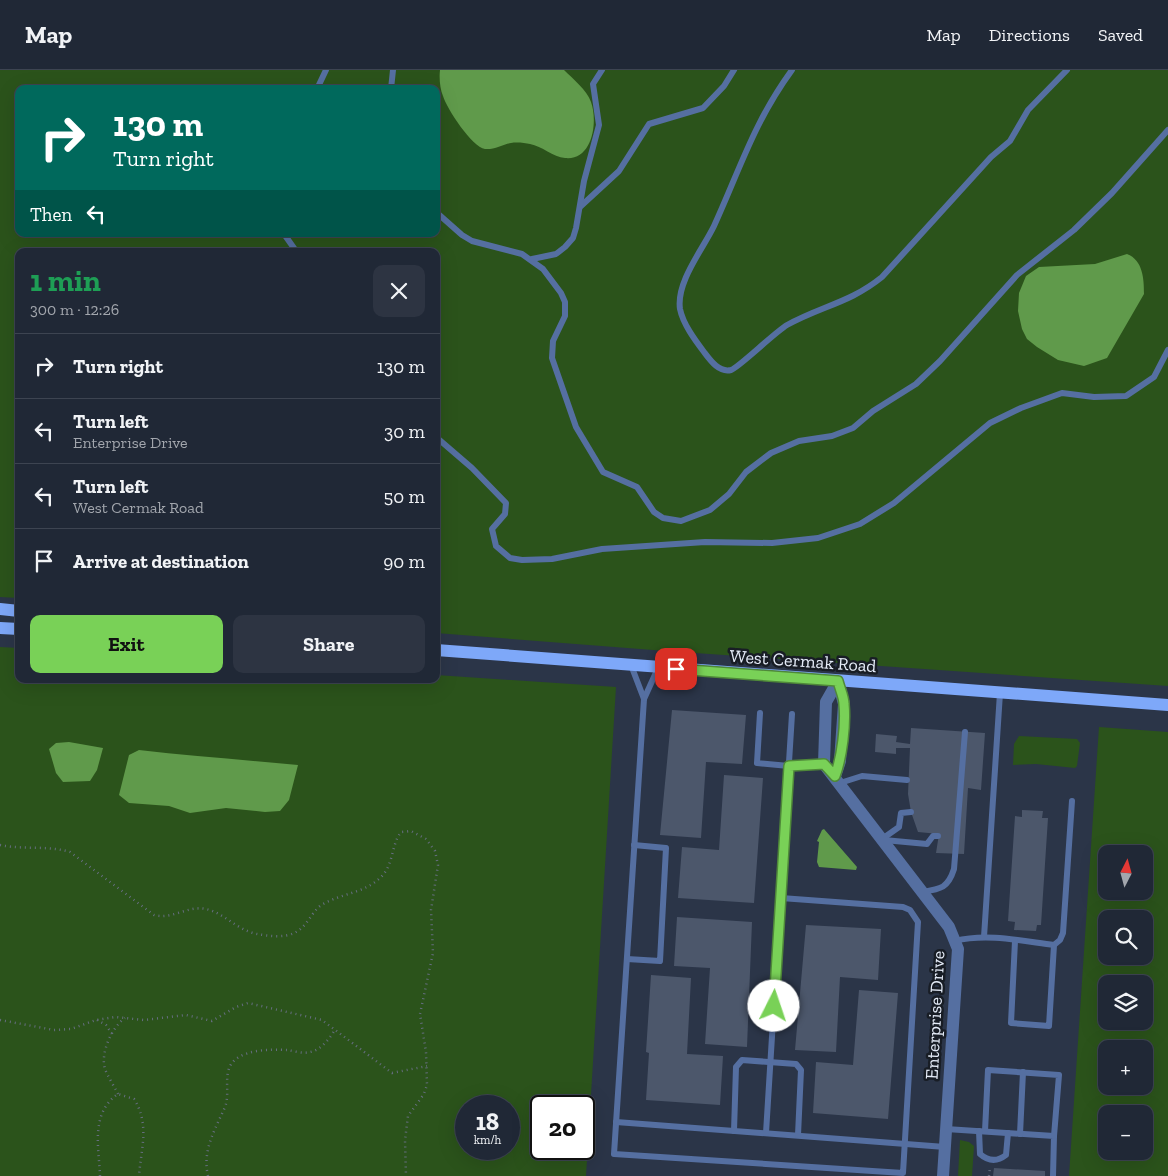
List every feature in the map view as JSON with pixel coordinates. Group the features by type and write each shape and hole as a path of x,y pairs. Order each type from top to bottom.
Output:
{"main road":[{"path":"0,609 15,611"},
{"path":"0,628 15,629"},
{"name":"West Cermak Road","path":"440,650 1168,705"}],"street":[{"path":"824,764 826,702 838,681"},
{"path":"837,779 844,704 838,681"},
{"name":"Enterprise Drive","path":"824,764 948,927 958,949 943,1176"}],"lane":[{"path":"319,85 326,70"},
{"path":"391,85 393,70"},
{"path":"532,259 556,254 565,248 573,238 581,206 584,181 598,125 592,84 602,70"},
{"path":"581,206 619,171 649,124 703,108 724,86 734,70"},
{"path":"792,70 758,121 714,226 691,267 680,298 684,319 701,348 717,366 728,370 737,367 757,347 786,326 802,317 861,294 882,278 992,157 1010,141 1028,110 1067,70"},
{"path":"440,216 462,235 472,241 522,254 532,259 552,281 564,302 565,316 553,341 552,358 572,416 598,466 609,476 637,487 654,512 663,518 681,521 691,519 720,502 729,494 746,472 771,453 799,441 832,436 854,428 873,411 916,384 940,361 1017,275 1074,230 1112,193 1168,130"},
{"path":"286,237 294,248"},
{"path":"440,440 472,468 506,503 505,514 492,529 492,537 496,546 510,558 538,560 602,549 705,542 751,544 797,542 840,532 879,513 910,491 990,423 1021,408 1062,393 1106,397 1126,396 1154,377 1168,350"},
{"path":"631,665 644,698"},
{"path":"658,668 644,698 614,1154 903,1173 918,928 915,916 903,907 781,898"},
{"path":"984,937 1000,693"},
{"path":"760,713 757,763 789,766 824,764"},
{"path":"766,1133 792,714"},
{"path":"922,892 939,890 950,881 954,869 965,732"},
{"path":"837,779 862,776 908,780"},
{"path":"1015,940 1011,1023 1048,1026 1054,945 1060,940 1063,933 1072,801"},
{"path":"882,840 899,827 901,813 911,812"},
{"path":"882,840 928,844 933,836 938,836"},
{"path":"627,959 660,961 666,848 634,845"},
{"path":"955,941 972,937 984,937 1054,945"},
{"path":"734,1131 736,1067 742,1060 770,1061 796,1064 801,1070 798,1135"},
{"path":"1008,1133 1006,1155 1001,1159 991,1160 980,1154 988,1070 1059,1075 1053,1176"},
{"path":"1020,1134 1022,1072"},
{"path":"616,1122 945,1147"},
{"path":"946,1129 1054,1136"}],"path":[{"path":"0,845 15,848 60,849 70,852 154,915 165,916 191,908 205,908 248,931 285,936 300,930 323,904 362,890 381,877 390,862 395,843 401,832 411,831 416,833 432,846 438,865 431,910 433,953 420,1014 427,1066 424,1094 408,1116 405,1140 406,1176"},
{"path":"0,1020 54,1030 71,1029 96,1020 125,1018 144,1020 186,1015 212,1021 242,1004 248,1003 322,1020 392,1073 427,1066"},
{"path":"125,1018 115,1027 103,1064 118,1094 134,1099 141,1114 145,1137 139,1176"},
{"path":"96,1020 106,1025 112,1034"},
{"path":"208,1176 207,1151 212,1132 225,1108 228,1073 235,1060 250,1053 262,1051 310,1052 323,1045 336,1030"},
{"path":"100,1176 97,1142 100,1119 106,1104 118,1094"},
{"path":"989,1176 990,1167"}],"shaded area":[{"path":"0,70 1168,70 1168,686 440,633 440,248 15,248 15,598 0,597"},
{"path":"440,70 564,70 583,89 591,102 594,119 591,138 587,147 582,153 574,157 565,158 526,143 511,143 488,149 480,147 467,135 445,102 440,87"},
{"path":"1127,254 1136,261 1142,271 1144,294 1107,358 1084,366 1058,360 1027,339 1022,329 1018,311 1019,293 1026,276 1039,267 1095,264"},
{"path":"0,647 15,648 15,683 440,683 440,675 616,687 591,1095 530,1095 530,1160 587,1160 586,1176 0,1176"},
{"path":"1099,727 1168,732 1168,1176 1069,1176"},
{"path":"1019,736 1077,739 1080,743 1077,766 1075,768 1036,764 1013,765 1014,744"},
{"path":"69,742 103,748 97,770 90,781 63,782 56,773 49,749 56,743"},
{"path":"139,750 298,765 289,800 280,811 265,812 226,808 190,813 169,806 129,803 119,795 129,755"},
{"path":"824,829 857,867 856,870 819,867 817,862 819,842 817,841"},
{"path":"960,1140 969,1142 974,1146 972,1176 958,1176"}],"building":[{"path":"672,710 746,715 742,764 706,762 701,838 660,835"},
{"path":"911,728 985,733 981,790 968,788 964,854 936,853 939,834 918,832 911,812 908,794 910,748 896,748 896,754 875,752 876,734 897,736 896,742 910,744"},
{"path":"724,775 763,778 754,903 678,898 682,847 719,850"},
{"path":"1022,810 1043,811 1042,818 1048,818 1041,925 1037,925 1036,931 1014,930 1015,922 1008,921 1015,816 1022,817"},
{"path":"677,917 752,922 747,1047 705,1044 710,968 674,966"},
{"path":"806,925 881,929 878,980 840,977 836,1052 795,1050"},
{"path":"651,975 691,978 687,1054 723,1056 720,1105 646,1100 649,1053 646,1052"},
{"path":"859,990 898,993 888,1119 813,1113 816,1062 853,1065"},
{"path":"994,1168 1045,1171 1045,1176 993,1176"}],"route":[{"path":"676,669 838,681 844,704 840,761 835,776 824,764 789,766 774,1006"}]}
